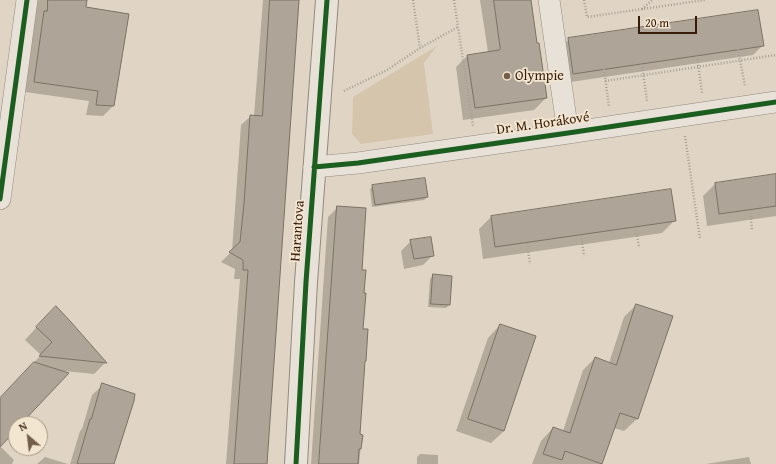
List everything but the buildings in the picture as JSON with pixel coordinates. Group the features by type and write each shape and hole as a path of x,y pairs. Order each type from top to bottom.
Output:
{"street":[{"path":"0,199 27,0"},
{"name":"Harantova","path":"296,464 306,282 327,0"},
{"path":"549,0 568,133"},
{"name":"Dr. M. Horákové","path":"314,167 358,163 776,102"}],"path":[{"path":"413,0 420,48"},
{"path":"454,0 474,133"},
{"path":"584,0 587,17 705,0"},
{"path":"642,9 652,0"},
{"path":"344,91 387,70 420,48 458,28"},
{"path":"738,49 746,92"},
{"path":"605,81 776,55"},
{"path":"697,56 703,98"},
{"path":"642,64 648,106"},
{"path":"604,69 610,112"},
{"path":"684,130 700,239"},
{"path":"750,210 752,231"},
{"path":"636,226 639,248"},
{"path":"581,235 584,256"},
{"path":"527,243 530,264"}],"shaded area":[{"path":"437,46 424,63 433,134 361,144 352,134 353,97"}],"cycle path":[{"path":"0,199 27,0"},
{"path":"296,464 306,282 327,0"},
{"path":"314,167 358,163 776,102"}],"place":[{"name":"Olympie","path":"507,76"}]}
